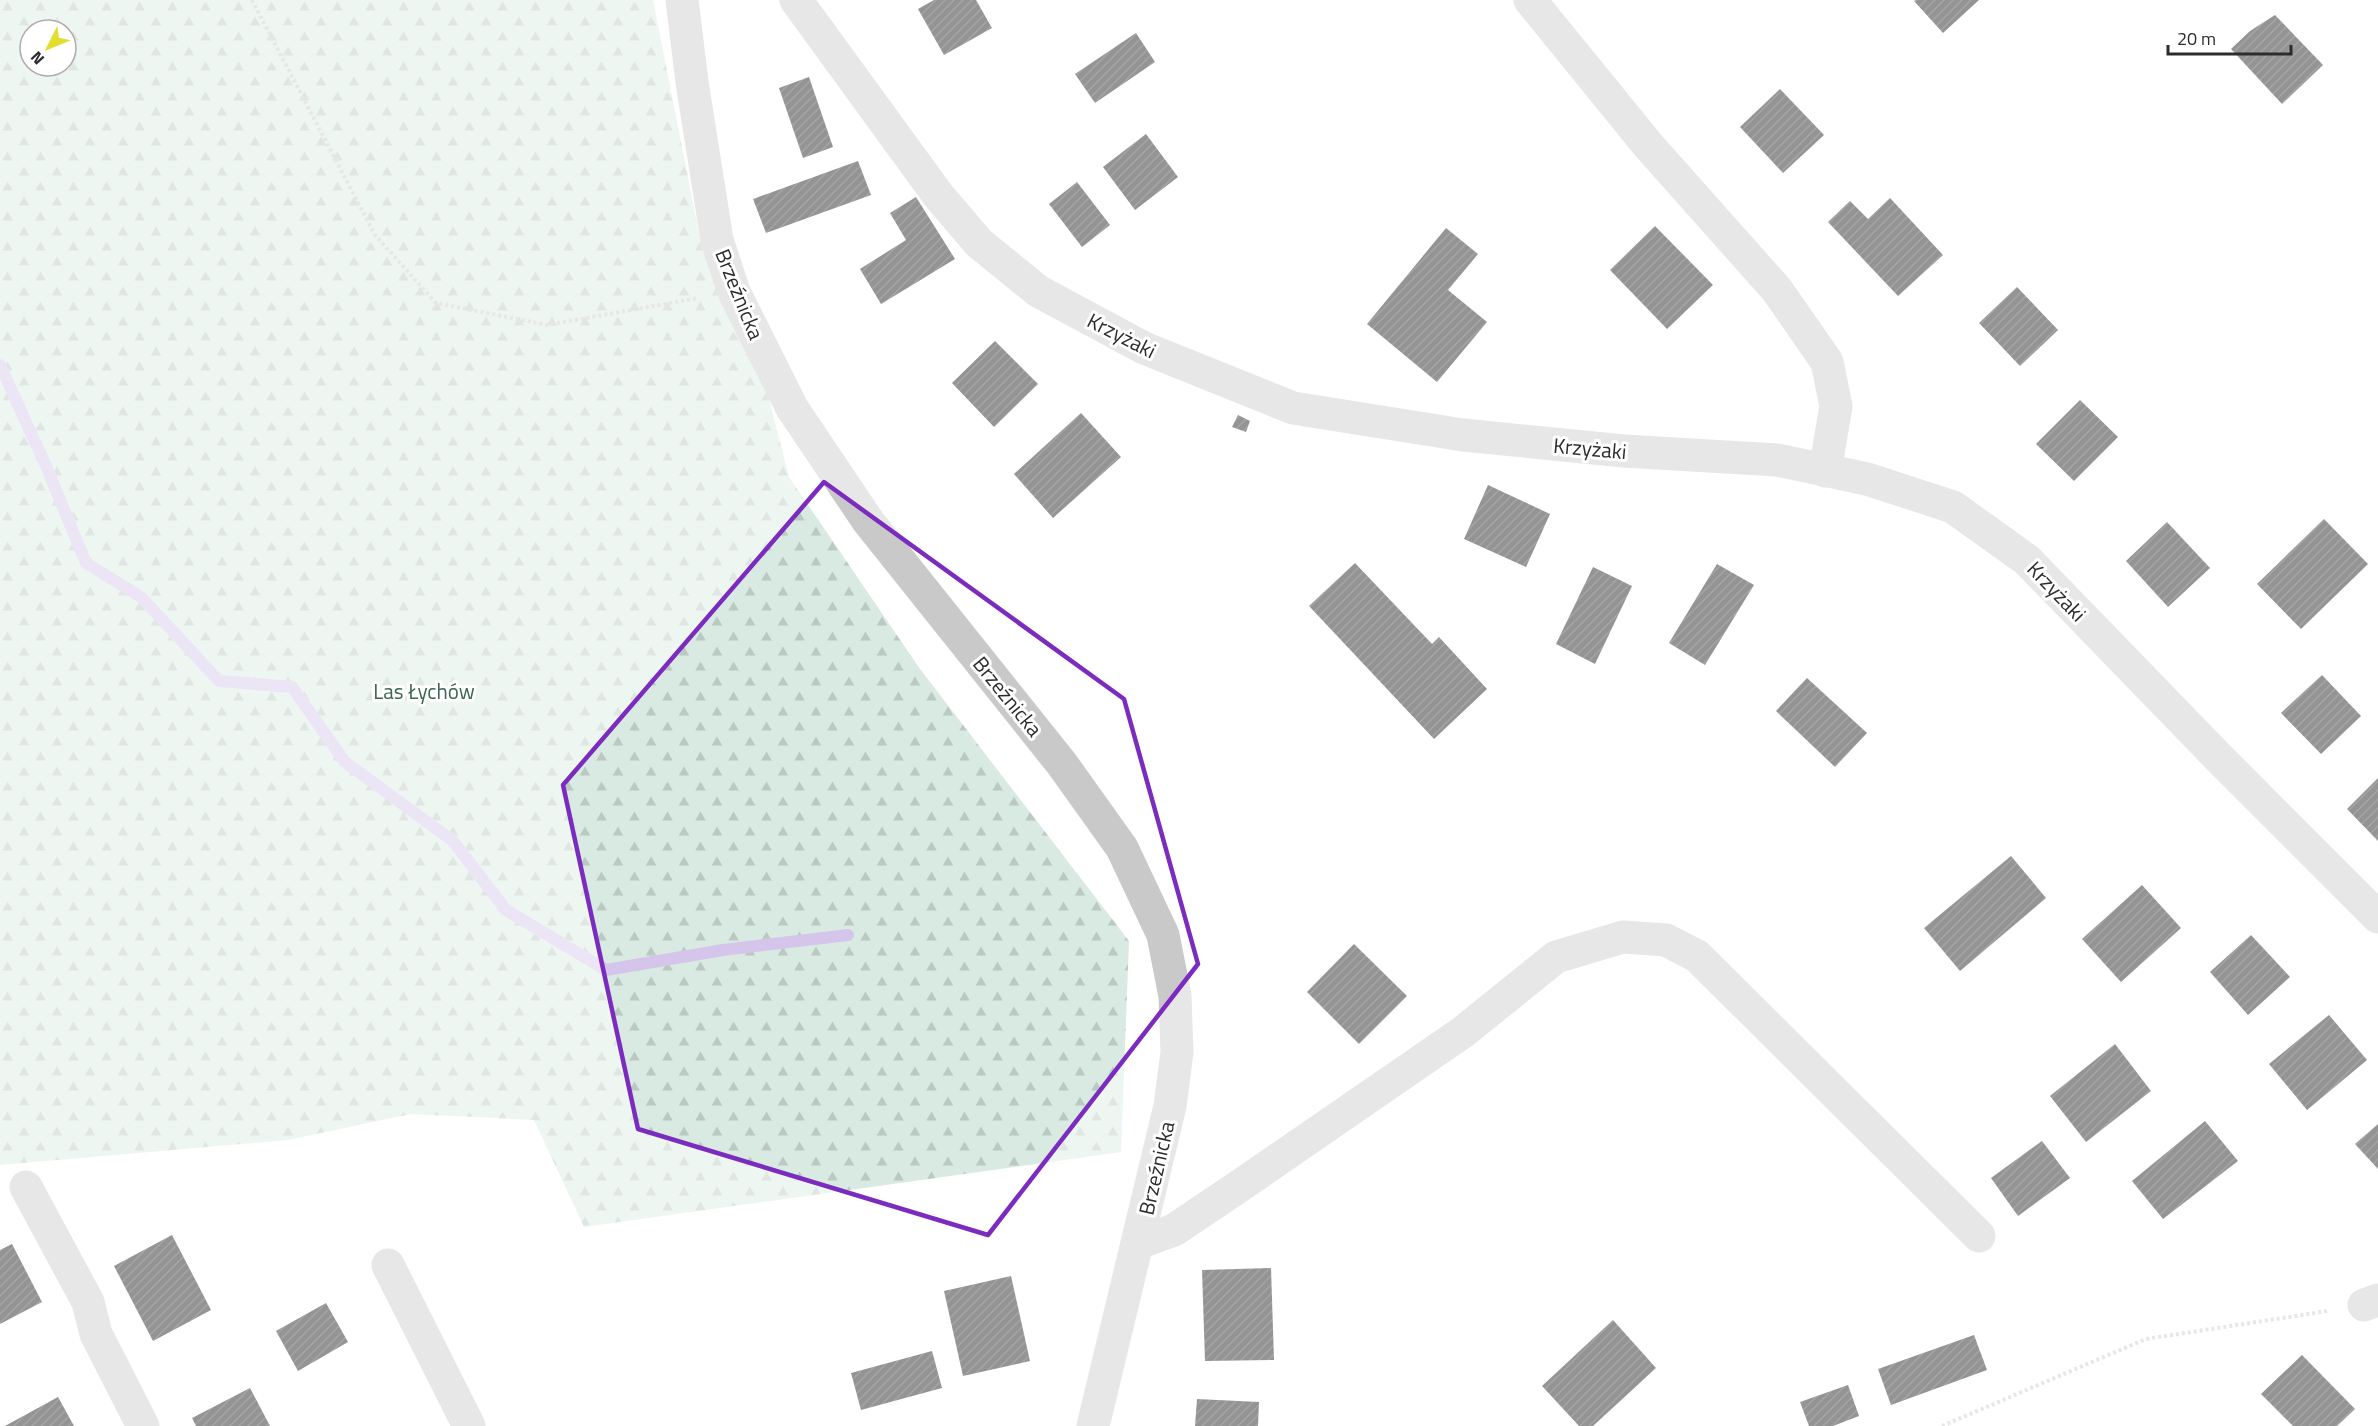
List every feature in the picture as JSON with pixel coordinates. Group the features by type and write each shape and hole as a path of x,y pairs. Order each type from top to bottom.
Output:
{"street":[{"name":"Brzeźnicka","path":"682,0 692,82 717,240 734,292 792,408 868,521 1062,764 1116,839 1163,935 1175,996 1178,1052 1170,1106 1093,1426"},
{"name":"Krzyżaki","path":"796,0 938,195 979,243 1038,291 1144,348 1293,408 1463,435 1624,451 1778,460 1867,479 1953,507 2027,560 2219,758 2378,917"},
{"path":"1530,0 1648,145 1777,290 1827,362 1836,406 1825,471"},
{"path":"1138,1243 1174,1230 1241,1185 1463,1032 1556,957 1623,937 1666,940 1697,956 1979,1236"},
{"path":"26,1187 88,1302 96,1334 143,1426"},
{"path":"388,1264 469,1426"}],"path":[{"path":"252,0 375,235 436,303 547,325 734,292"},
{"path":"1942,1426 2146,1339 2371,1302"}],"highlighted area":[{"path":"824,482 1124,699 1198,964 988,1235 638,1129 563,785"}],"green space":[{"name":"Las Łychów","path":"0,0 653,0 702,248 769,399 789,477 920,669 1129,941 1121,1152 584,1227 534,1120 411,1114 288,1140 0,1165"}],"building":[{"path":"934,0 976,0 992,28 944,55 918,9"},
{"path":"1979,0 1943,33 1914,1"},
{"path":"2275,15 2323,65 2282,104 2231,49 2250,31"},
{"path":"1136,33 1155,62 1095,103 1075,74"},
{"path":"809,77 833,147 803,158 779,88"},
{"path":"1780,89 1824,135 1783,173 1740,127"},
{"path":"1146,134 1178,177 1135,210 1103,167"},
{"path":"858,161 871,195 766,233 753,199"},
{"path":"1077,182 1110,225 1082,247 1049,204"},
{"path":"916,197 955,259 881,304 860,269 906,240 890,213"},
{"path":"1890,198 1943,255 1898,296 1828,222 1850,201 1868,219"},
{"path":"1655,226 1713,285 1667,329 1610,270"},
{"path":"1446,228 1478,254 1448,290 1487,322 1437,382 1367,324"},
{"path":"2017,287 2058,330 2020,366 1979,323"},
{"path":"995,341 1038,384 994,427 952,383"},
{"path":"2080,400 2118,437 2074,481 2036,444"},
{"path":"1081,413 1121,457 1053,518 1014,474"},
{"path":"1238,415 1250,421 1246,432 1232,427"},
{"path":"1488,485 1550,514 1526,567 1464,539"},
{"path":"2324,519 2368,564 2301,629 2257,584"},
{"path":"2167,522 2210,568 2168,607 2126,561"},
{"path":"1355,563 1432,644 1439,637 1487,689 1434,739 1309,606"},
{"path":"1717,564 1754,585 1705,665 1669,643"},
{"path":"1593,567 1632,586 1595,664 1556,644"},
{"path":"2322,675 2361,716 2321,754 2281,713"},
{"path":"1807,678 1867,733 1835,767 1776,711"},
{"path":"2378,778 2378,841 2347,809"},
{"path":"2011,856 2046,898 1960,971 1924,928"},
{"path":"2142,885 2181,928 2121,982 2082,939"},
{"path":"2251,935 2290,977 2248,1015 2210,972"},
{"path":"1354,944 1407,996 1359,1044 1307,992"},
{"path":"2329,1015 2367,1060 2307,1110 2269,1064"},
{"path":"2115,1044 2151,1091 2086,1142 2050,1096"},
{"path":"2205,1121 2238,1161 2163,1219 2132,1181"},
{"path":"2378,1124 2378,1169 2355,1144"},
{"path":"2042,1141 2070,1178 2018,1216 1991,1178"},
{"path":"172,1235 211,1310 153,1341 114,1266"},
{"path":"12,1244 42,1302 0,1324 0,1250"},
{"path":"1271,1268 1274,1360 1205,1361 1202,1270"},
{"path":"1011,1276 1030,1361 963,1376 944,1291"},
{"path":"326,1303 348,1342 298,1371 276,1331"},
{"path":"1613,1320 1656,1368 1593,1426 1579,1426 1542,1386"},
{"path":"1974,1335 1987,1370 1891,1405 1878,1369"},
{"path":"932,1351 942,1388 861,1410 851,1373"},
{"path":"2302,1355 2355,1409 2337,1426 2293,1426 2261,1394"},
{"path":"1848,1385 1859,1416 1833,1426 1809,1426 1800,1402"},
{"path":"250,1388 270,1426 196,1426 192,1418"},
{"path":"58,1397 74,1426 5,1426"},
{"path":"1197,1399 1259,1402 1258,1426 1195,1426"}],"waterway":[{"path":"0,365 46,466 86,563 141,597 219,681 292,687 345,762 453,841 506,910 606,970 723,950 848,935"}]}
